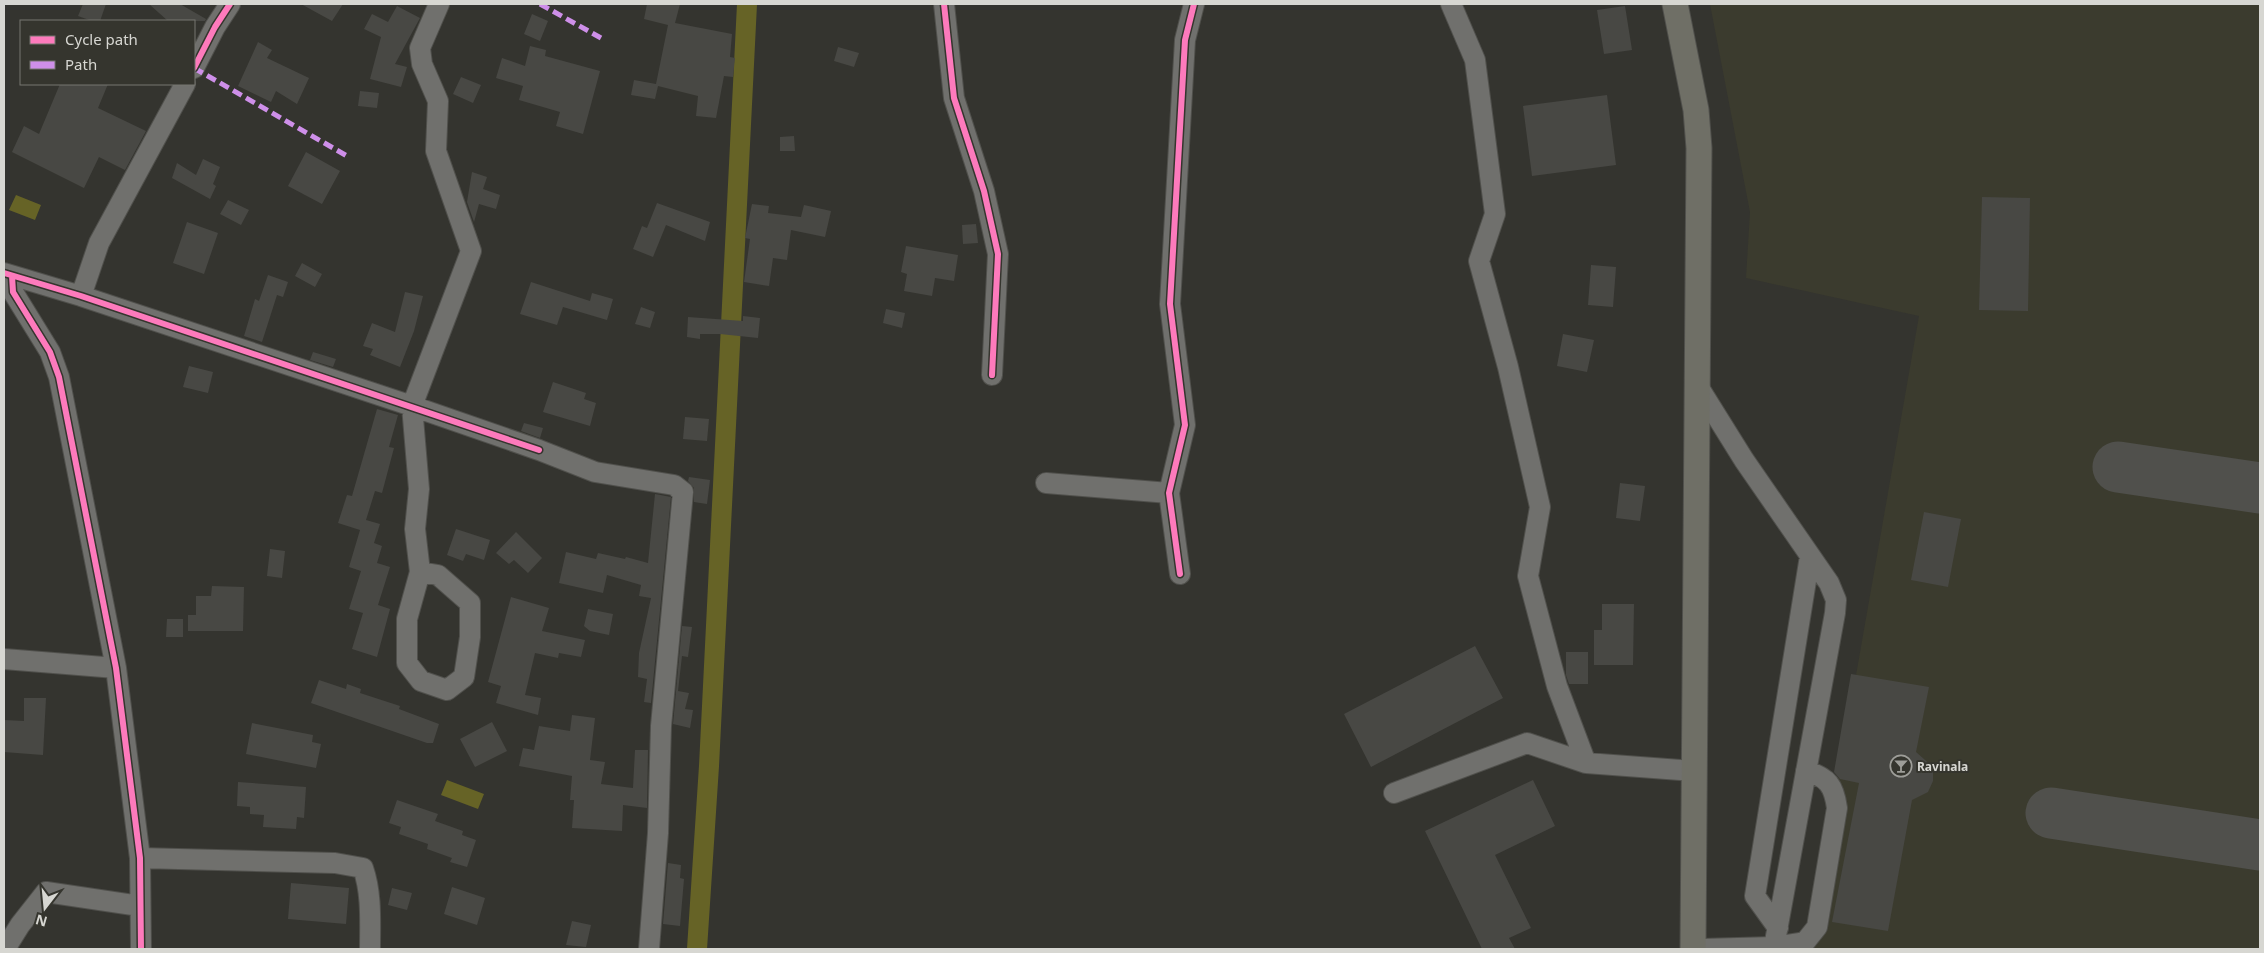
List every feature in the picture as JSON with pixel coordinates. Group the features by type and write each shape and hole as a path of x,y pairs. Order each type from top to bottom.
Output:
{"main road":[{"path":"1675,4 1696,110 1700,148 1696,383 1694,949"}],"street":[{"path":"195,66 215,27 230,4"},
{"path":"420,572 438,575 470,603 470,638 464,678 447,690 421,681 406,662 407,619 420,572 415,529 419,489 412,406 471,251 436,151 438,101 422,64 420,48 439,4"},
{"path":"944,4 954,98 984,191 998,254 992,375"},
{"path":"1180,574 1169,493 1185,425 1170,304 1185,40 1194,4"},
{"path":"1451,4 1476,60 1495,214 1479,261 1508,367 1540,507 1528,576 1556,686 1586,763"},
{"path":"81,296 99,243 184,85"},
{"path":"8,274 81,296 412,406 539,450 595,472 674,485 683,492 661,726 658,833 649,949"},
{"path":"8,274 13,292 50,352 59,377 116,668 140,858 141,949"},
{"path":"1696,383 1744,460 1829,583 1836,600 1774,947"},
{"path":"1046,483 1169,493"},
{"path":"1778,928 1755,896 1810,556"},
{"path":"4,659 116,668"},
{"path":"1394,793 1527,743 1586,763 1694,771"},
{"path":"1701,949 1774,947 1805,942 1817,927 1837,808 1835,791 1819,774 1806,771"},
{"path":"140,858 335,863 363,868 368,882 370,949"},
{"path":"5,949 20,925 46,892 140,906"}],"shaded area":[{"path":"1710,4 2260,4 2260,949 1808,949 1919,316 1746,278 1750,212"},
{"path":"16,195 41,205 35,220 9,210"},
{"path":"447,780 484,794 478,809 441,795"}],"building":[{"path":"83,4 106,4 100,20 89,20 78,16"},
{"path":"149,4 180,4 206,19 205,21 167,20"},
{"path":"301,4 343,4 332,21"},
{"path":"647,4 680,4 675,23 732,34 730,57 735,58 733,77 724,76 716,118 696,116 698,96 658,86 655,99 631,95 634,80 656,84 668,25 644,19"},
{"path":"397,6 420,18 395,64 407,67 401,87 370,79 381,37 364,29 372,14 388,22"},
{"path":"1625,6 1632,50 1604,54 1597,10"},
{"path":"532,14 548,21 540,41 524,34"},
{"path":"258,42 272,50 267,58 309,78 297,104 276,91 271,102 238,86"},
{"path":"530,46 546,50 545,56 600,71 583,134 556,126 560,112 519,100 523,86 496,78 502,58 525,66"},
{"path":"838,47 859,53 854,67 834,61"},
{"path":"461,77 481,85 473,103 453,94"},
{"path":"60,85 108,85 98,108 146,131 125,170 99,157 84,188 12,152 24,126 39,134"},
{"path":"360,91 379,93 377,108 358,106"},
{"path":"1607,95 1616,165 1532,176 1523,106"},
{"path":"794,136 795,151 780,151 780,137"},
{"path":"306,152 340,171 322,204 288,186"},
{"path":"203,159 220,167 213,184 216,186 210,199 172,178 177,163 196,175"},
{"path":"472,172 487,177 483,189 500,195 496,209 479,204 474,222 467,202"},
{"path":"1982,197 2030,198 2028,311 1979,310"},
{"path":"228,200 249,210 241,225 220,214"},
{"path":"657,203 710,222 705,241 666,225 653,257 633,249 642,226 647,228"},
{"path":"752,204 769,206 768,213 801,217 804,205 831,211 825,237 791,230 787,260 773,258 769,286 744,282 750,239 745,238"},
{"path":"187,222 218,233 204,274 173,263"},
{"path":"976,224 978,243 963,244 962,225"},
{"path":"906,246 958,255 954,281 935,278 932,296 904,291 907,274 901,272"},
{"path":"302,263 322,274 315,287 295,276"},
{"path":"1591,265 1616,267 1613,307 1588,305"},
{"path":"268,275 288,282 283,297 277,295 262,342 244,336 255,299 259,301"},
{"path":"531,282 590,301 592,293 613,299 607,320 563,307 557,325 520,314"},
{"path":"405,292 423,296 414,331 400,367 370,355 373,349 363,346 372,323 395,332"},
{"path":"641,307 655,312 650,328 635,324"},
{"path":"886,309 905,313 902,328 883,323"},
{"path":"743,316 760,318 758,338 720,334 700,334 700,339 687,337 688,317 743,321"},
{"path":"1563,334 1594,340 1587,372 1557,366"},
{"path":"313,352 336,359 333,367 310,360"},
{"path":"189,366 213,372 208,393 183,387"},
{"path":"553,382 586,393 584,399 596,403 590,426 543,412"},
{"path":"377,409 398,415 389,447 394,448 382,493 375,491 366,520 380,524 374,543 382,546 377,563 390,567 378,605 390,609 377,657 352,649 363,613 349,609 361,571 349,567 360,530 338,523 347,495 352,496"},
{"path":"685,417 709,419 707,441 683,439"},
{"path":"524,423 543,428 540,438 521,431"},
{"path":"689,477 710,480 707,504 694,502 694,488 688,481"},
{"path":"1620,483 1645,486 1640,521 1616,518"},
{"path":"655,494 671,497 651,703 644,702 647,679 638,677 639,653 651,598 639,596 641,585 607,575 603,593 559,583 566,552 596,559 598,553 625,559 626,557 648,563"},
{"path":"1924,512 1961,519 1948,587 1911,580"},
{"path":"456,529 490,540 484,560 466,554 463,561 447,555"},
{"path":"516,532 542,558 528,573 514,560 509,564 496,553"},
{"path":"270,549 285,551 282,578 267,576"},
{"path":"212,586 244,587 243,631 188,631 188,615 196,615 196,596 211,596"},
{"path":"511,597 549,608 542,631 585,640 581,657 559,653 558,658 535,653 525,695 541,698 538,715 496,703 501,686 488,682"},
{"path":"1602,604 1634,604 1633,665 1594,665 1594,630 1602,630"},
{"path":"588,609 613,614 609,635 590,631 584,626"},
{"path":"167,619 183,619 183,637 166,637"},
{"path":"682,626 692,627 688,657 682,656 678,691 689,693 685,709 693,710 690,728 673,724"},
{"path":"1475,646 1503,698 1371,767 1344,714"},
{"path":"1566,652 1588,652 1588,684 1569,684 1566,675"},
{"path":"1851,674 1929,687 1916,752 1933,767 1933,781 1928,792 1912,800 1888,931 1832,922 1859,783 1840,779 1834,772"},
{"path":"319,680 346,689 347,684 361,689 360,693 400,706 399,709 439,724 433,743 427,743 311,703"},
{"path":"24,698 46,698 43,755 4,752 4,720 24,721"},
{"path":"572,715 595,718 590,760 605,762 601,784 633,788 635,750 648,750 647,808 623,805 622,831 572,828 574,800 570,800 572,776 519,766 523,748 534,750 539,726 570,731"},
{"path":"492,722 507,751 475,767 460,739"},
{"path":"252,723 313,735 312,742 321,744 316,768 246,754"},
{"path":"1533,780 1555,826 1495,855 1531,928 1509,938 1515,949 1482,949 1425,831"},
{"path":"238,782 306,787 304,818 297,817 296,829 263,827 264,815 250,814 250,807 237,806"},
{"path":"397,800 438,814 435,821 463,831 462,835 476,840 467,867 450,862 452,858 427,849 428,844 399,834 401,827 389,823"},
{"path":"668,863 681,865 680,878 684,879 680,926 663,924"},
{"path":"291,883 349,888 346,924 288,919"},
{"path":"452,887 485,898 477,925 444,914"},
{"path":"392,888 412,893 407,910 388,905"},
{"path":"572,921 591,925 586,947 566,945"}],"waterway":[{"path":"697,949 709,766 747,4"}],"taxiway":[{"path":"2118,467 2260,488"},
{"path":"2051,813 2260,845"}],"marked path":[{"path":"540,4 601,38"},
{"path":"195,69 347,156"}],"cycle path":[{"path":"195,66 215,27 230,4"},
{"path":"944,4 954,98 984,191 998,254 992,375"},
{"path":"1180,574 1169,493 1185,425 1170,304 1185,40 1194,4"},
{"path":"4,273 81,296 539,450"},
{"path":"12,276 13,292 50,352 59,377 116,668 140,858 141,949"}],"place":[{"name":"Ravinala","path":"1901,766"}]}
